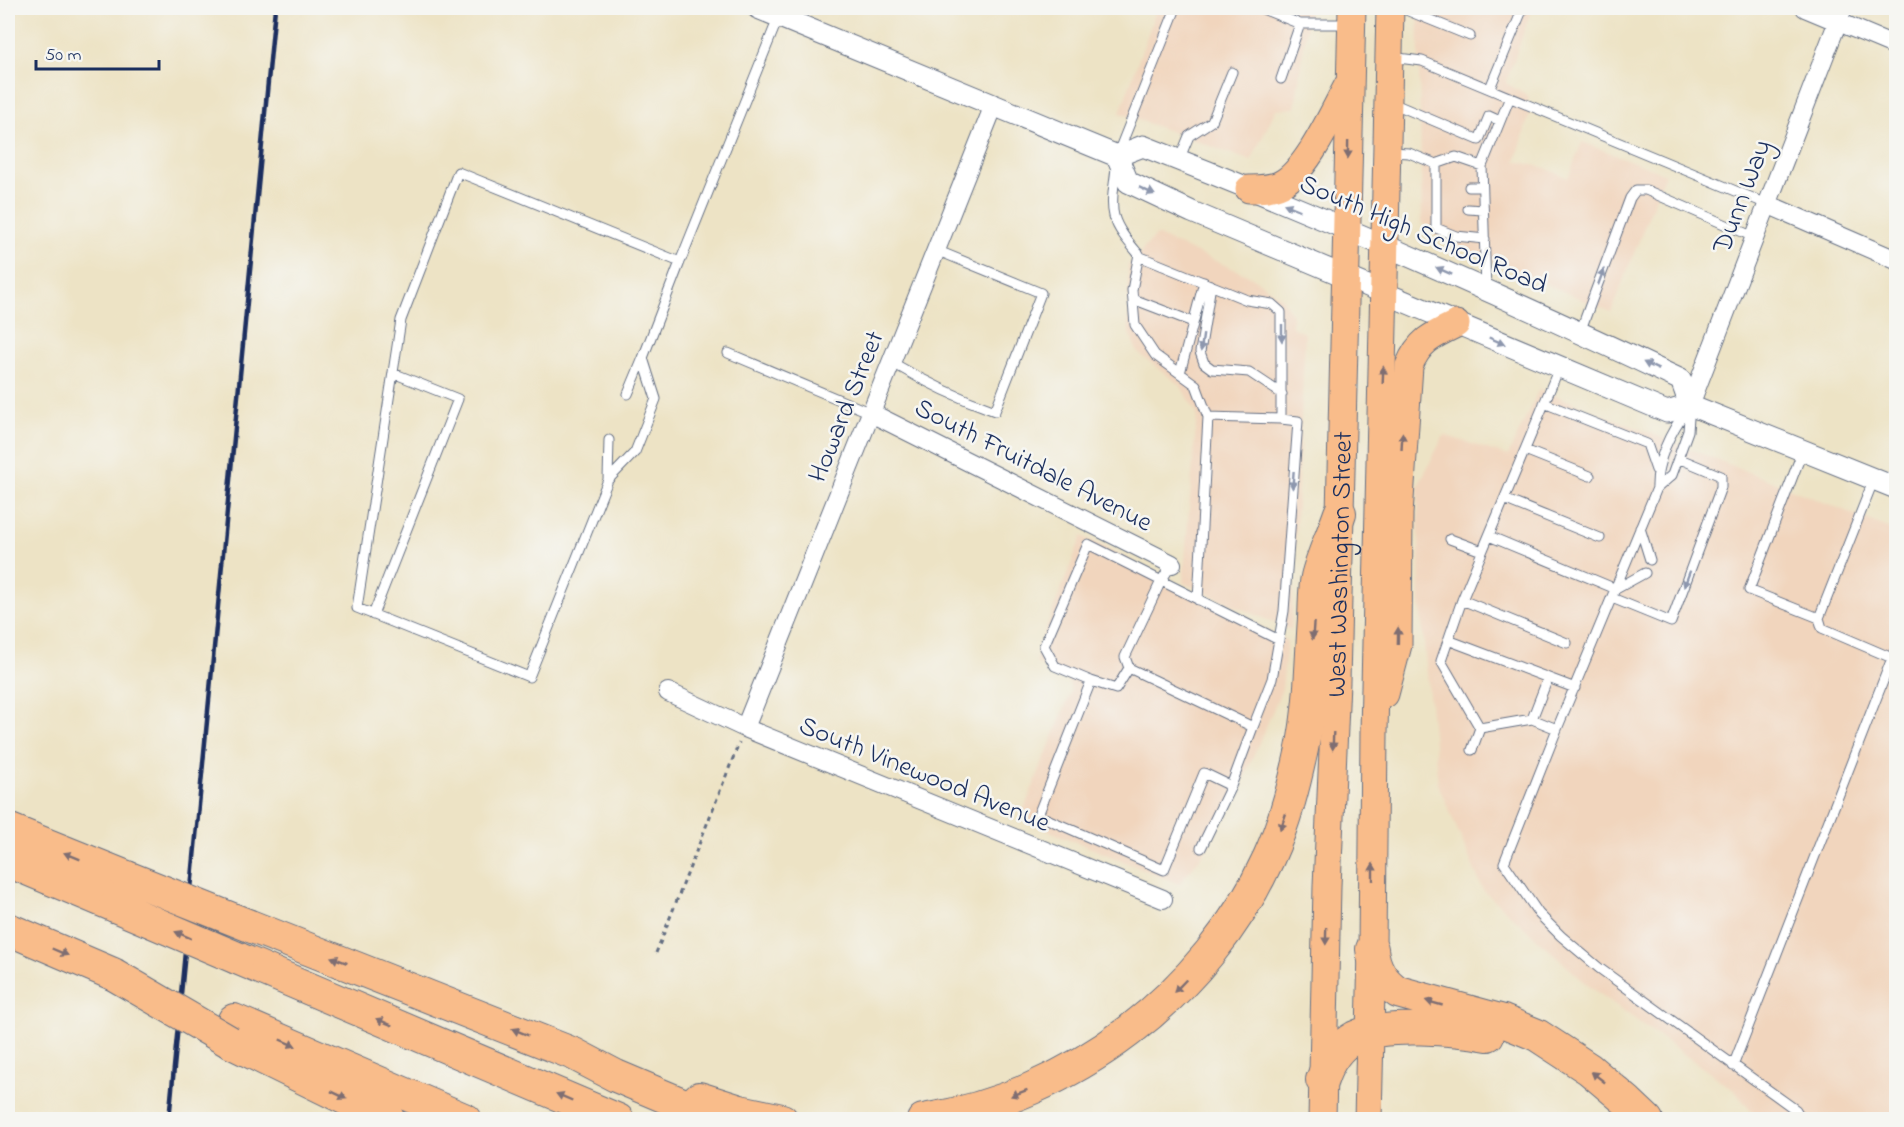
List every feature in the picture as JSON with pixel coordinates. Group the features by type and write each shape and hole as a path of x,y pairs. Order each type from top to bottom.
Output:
{"highway":[{"path":"923,1119 970,1110 999,1101 1066,1073 1125,1034 1176,991 1229,929 1243,908 1270,856 1294,788 1306,720 1317,577 1340,513"},
{"path":"8,830 574,1054 616,1076 720,1119"},
{"path":"8,861 618,1119"},
{"path":"8,930 114,974 232,1031 389,1119"},
{"path":"1372,949 1375,966 1389,985 1398,992 1503,1021 1537,1035 1606,1083 1647,1119"},
{"path":"1322,1080 1327,1064 1339,1048 1355,1037 1403,1029 1450,1029 1500,1037 1565,1055"},
{"path":"232,1031 466,1119"},
{"path":"574,1054 620,1065 706,1101 740,1111 782,1119"}],"main road":[{"name":"West Washington Street","path":"1368,1119 1390,8"},
{"name":"West Washington Street","path":"1322,1119 1352,16"},
{"path":"1249,189 1280,185 1300,168 1320,137 1350,81"},
{"path":"1374,733 1398,645 1399,514 1409,366 1414,353 1424,342 1456,324"}],"street":[{"path":"758,8 1117,156 1128,182 1192,212 1559,368 1666,412 1690,405 1896,488"},
{"path":"1805,8 1840,14 1896,46"},
{"name":"Dunn Way","path":"1690,405 1840,14"},
{"name":"Howard Street","path":"745,728 994,105"},
{"name":"South High School Road","path":"1117,156 1143,146 1386,245 1581,332 1681,380 1690,405"},
{"path":"1767,204 1896,260"},
{"name":"South Fruitdale Avenue","path":"871,413 1172,564"},
{"name":"South Vinewood Avenue","path":"668,692 745,728 1163,899"}],"lane":[{"path":"1176,8 1117,156 1114,217 1129,243 1139,254 1247,300 1272,304 1281,312 1281,419"},
{"path":"1260,8 1300,24 1352,16"},
{"path":"1401,8 1470,36"},
{"path":"1490,88 1523,8"},
{"path":"628,394 779,16"},
{"path":"1281,79 1300,24"},
{"path":"1390,57 1422,61 1767,204"},
{"path":"1179,160 1189,136 1212,121 1232,72"},
{"path":"1486,290 1482,166 1510,97"},
{"path":"1389,102 1479,140 1489,116 1500,120"},
{"path":"1388,152 1409,153 1436,165 1456,157 1482,166"},
{"path":"1436,165 1436,184 1441,208 1436,228 1456,236 1485,238"},
{"path":"609,440 608,480 529,677 357,608 401,320 458,172 680,262"},
{"path":"1436,184 1446,185"},
{"path":"1469,186 1482,188"},
{"path":"1581,332 1630,198 1636,190 1646,190 1754,237"},
{"path":"1468,209 1484,210"},
{"path":"891,362 924,382 995,411 1041,292 936,250"},
{"path":"1139,254 1132,290 1135,325 1155,355 1196,385 1208,417 1198,600"},
{"path":"1180,373 1193,322 1208,284"},
{"path":"1208,284 1200,352 1204,363 1212,369 1249,372 1282,394"},
{"path":"1133,299 1193,322"},
{"path":"728,353 871,413"},
{"path":"608,480 635,452 656,399 643,358"},
{"path":"1480,728 1441,661 1462,600 1559,368"},
{"path":"373,615 458,399 393,373"},
{"path":"1544,403 1647,444 1656,470 1657,488"},
{"path":"1690,405 1688,431 1672,475 1657,488 1504,863 1539,914 1561,936 1599,968 1796,1110 1802,1119"},
{"path":"1656,470 1674,426 1690,405"},
{"path":"1201,848 1231,786 1272,679 1284,610 1298,421 1208,417"},
{"path":"1525,450 1590,476"},
{"path":"1803,450 1749,590 1820,618"},
{"path":"1489,536 1671,622 1721,487 1721,476 1678,458"},
{"path":"1874,479 1820,618 1822,628 1893,657"},
{"path":"1504,499 1600,538"},
{"path":"1640,528 1650,560"},
{"path":"1450,538 1482,551"},
{"path":"1129,668 1116,689 1055,666 1044,646 1088,544 1279,640"},
{"path":"1172,564 1161,581 1125,657 1129,668 1253,727"},
{"path":"1614,594 1644,573"},
{"path":"1462,600 1567,643"},
{"path":"1448,640 1575,688"},
{"path":"1733,1066 1896,648"},
{"path":"1532,719 1548,678"},
{"path":"1091,681 1038,815 1164,870 1204,773 1231,786"},
{"path":"1480,728 1532,719 1557,729"},
{"path":"1472,750 1480,728"}],"path":[{"path":"656,953 745,728"}],"shaded area":[{"path":"1157,8 1309,8 1295,108 1276,109 1251,161 1120,113"},
{"path":"1418,8 1532,8 1506,83 1529,97 1525,110 1530,112 1516,161 1545,168 1568,178 1582,142 1665,174 1611,312 1435,236 1422,222"},
{"path":"1156,235 1252,277 1283,299 1292,315 1292,327 1305,334 1291,630 1183,583 1197,414 1180,385 1138,353 1129,333 1128,266"},
{"path":"1539,389 1896,531 1896,1119 1757,1119 1735,1091 1589,986 1483,890 1438,784 1420,602 1418,486 1444,435 1508,456"},
{"path":"1082,536 1287,641 1282,689 1241,785 1203,854 1179,884 1020,819 1071,692 1069,682 1064,676 1036,663 1038,649"}],"railway":[{"path":"169,1120 275,8"}]}
